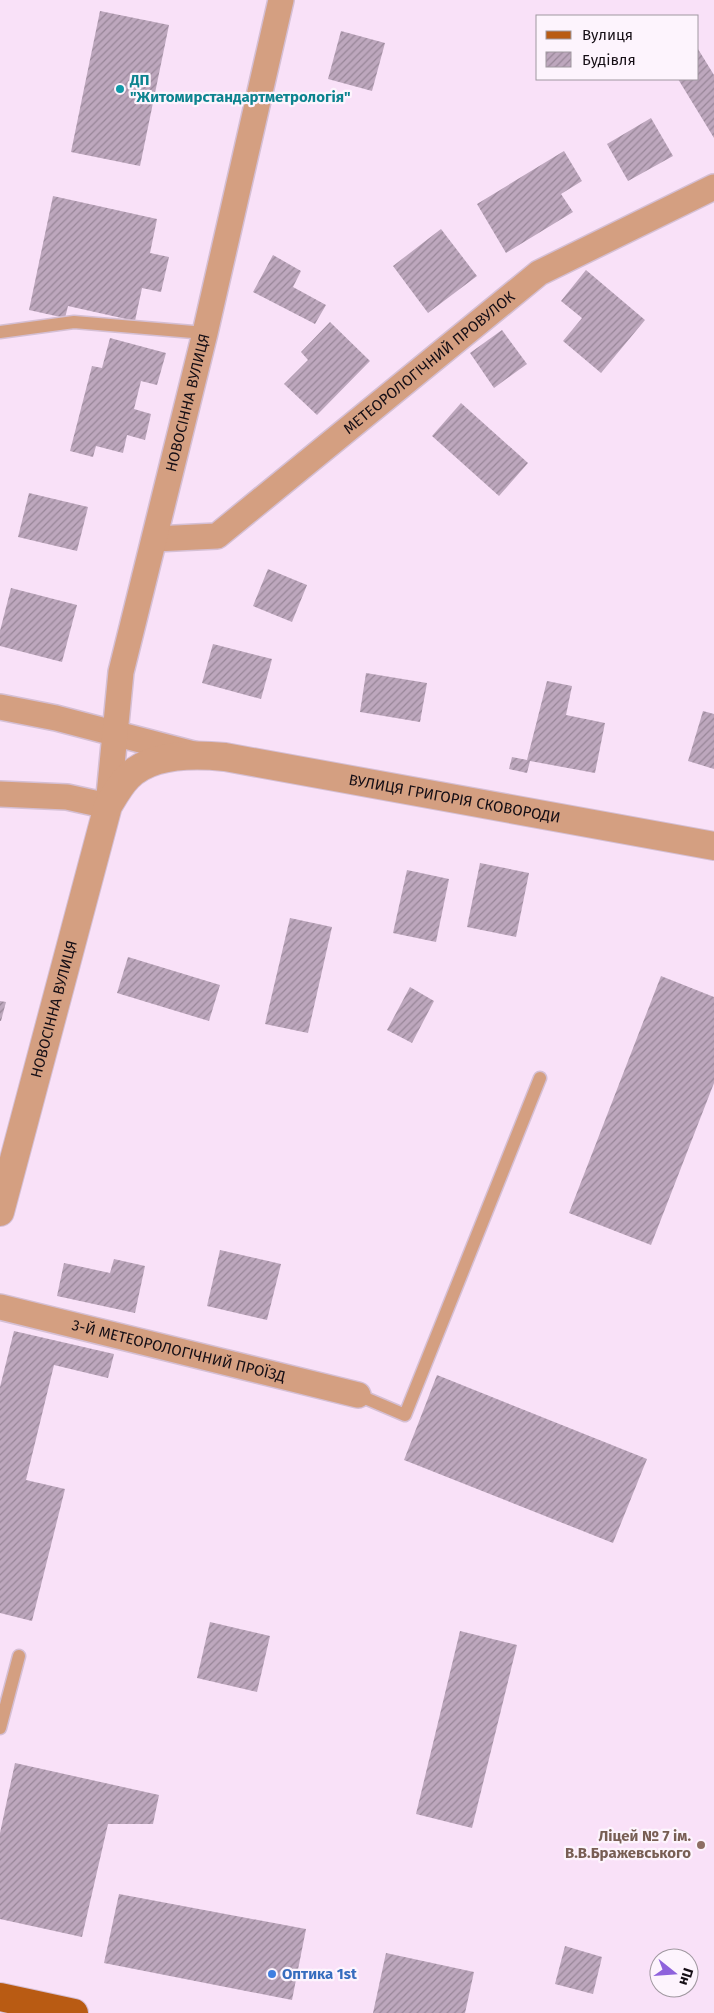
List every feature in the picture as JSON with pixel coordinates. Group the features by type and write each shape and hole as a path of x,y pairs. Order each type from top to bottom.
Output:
{"main road":[{"path":"0,1997 74,2013"}],"street":[{"name":"НОВОСІННА ВУЛИЦЯ","path":"0,1212 108,806 121,672 205,334 281,0"},
{"name":"МЕТЕОРОЛОГІЧНИЙ ПРОВУЛОК","path":"155,539 217,536 539,273 714,187"},
{"name":"ВУЛИЦЯ ГРИГОРІЯ СКОВОРОДИ","path":"0,707 196,754 289,767 714,846"},
{"name":"ВУЛИЦЯ ГРИГОРІЯ СКОВОРОДИ","path":"129,776 145,766 163,760 196,754"},
{"name":"НОВОСІННА ВУЛИЦЯ","path":"108,806 129,776"},
{"path":"0,794 67,797 108,806"},
{"name":"3-Й МЕТЕОРОЛОГІЧНИЙ ПРОЇЗД","path":"0,1307 358,1394"}],"lane":[{"path":"0,332 74,322 205,334"},
{"path":"358,1394 405,1416 540,1078"},
{"path":"0,1728 19,1656"}],"building":[{"name":"ДП \"Житомирстандартметрологія\"","path":"100,11 169,25 140,166 71,152"},
{"path":"341,31 385,43 372,91 328,79"},
{"path":"699,51 714,75 714,138 679,80 699,80"},
{"path":"651,118 673,156 628,181 607,144"},
{"path":"564,151 582,181 561,194 573,212 506,253 477,204"},
{"path":"53,196 157,219 150,253 169,257 161,292 142,288 135,321 68,306 65,318 29,310"},
{"path":"441,229 477,276 428,313 393,266"},
{"path":"273,255 301,271 293,287 326,305 315,324 253,292"},
{"path":"586,270 645,320 601,373 563,341 582,318 561,301"},
{"path":"330,322 370,361 317,415 284,384 308,360 301,352"},
{"path":"502,330 527,364 494,388 470,353"},
{"path":"110,338 166,353 157,385 141,381 134,409 151,414 145,440 127,435 123,453 96,446 93,457 70,451 92,366 102,368"},
{"path":"461,403 528,463 499,496 432,436"},
{"path":"29,493 88,507 77,551 18,537"},
{"path":"268,569 307,585 292,622 253,606"},
{"path":"11,588 77,605 62,662 0,646 0,631"},
{"path":"213,644 272,659 261,699 202,683"},
{"path":"366,673 427,683 420,722 360,712"},
{"path":"547,681 572,686 566,715 605,723 595,773 530,761 527,773 509,769 512,757 527,760"},
{"path":"703,711 714,714 714,769 688,761"},
{"path":"480,863 529,873 516,937 467,927"},
{"path":"407,870 449,879 436,942 393,933"},
{"path":"290,918 332,927 308,1033 265,1024"},
{"path":"128,957 220,985 209,1021 117,993"},
{"path":"661,976 714,997 714,1083 651,1245 569,1213"},
{"path":"410,987 434,1001 412,1043 387,1030"},
{"path":"0,1001 6,1002 1,1021 0,1021"},
{"path":"220,1250 281,1264 267,1320 207,1306"},
{"path":"114,1259 145,1266 135,1313 57,1296 64,1263 110,1273"},
{"path":"14,1331 114,1354 108,1378 54,1365 26,1480 65,1489 32,1621 0,1613 0,1387"},
{"path":"437,1375 647,1459 613,1543 404,1460"},
{"path":"210,1622 270,1636 257,1692 197,1678"},
{"path":"460,1631 517,1645 472,1828 416,1814"},
{"path":"15,1763 159,1795 153,1824 108,1824 82,1937 0,1919 0,1833"},
{"path":"119,1894 306,1929 292,2000 104,1963"},
{"path":"565,1946 602,1957 593,1994 555,1984"},
{"path":"386,1953 474,1972 465,2013 373,2013"}],"place":[{"name":"ДП \"Житомирстандартметрологія\"","path":"120,89"},
{"name":"Ліцей № 7 ім. В.В.Бражевського","path":"701,1845"},
{"name":"Оптика 1st","path":"272,1974"}]}
